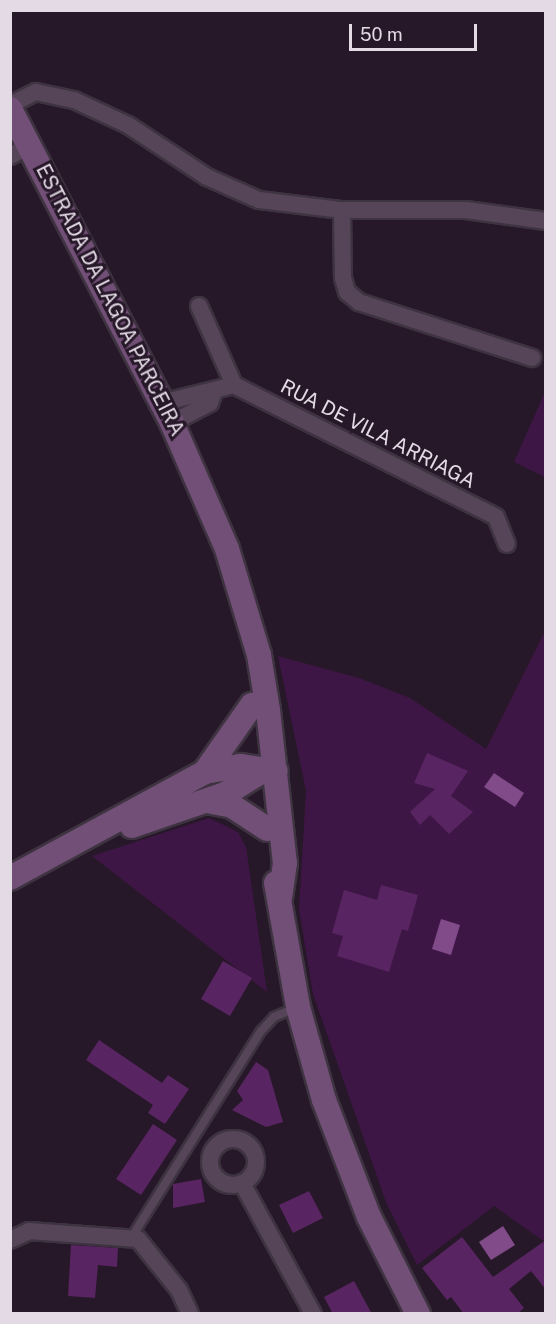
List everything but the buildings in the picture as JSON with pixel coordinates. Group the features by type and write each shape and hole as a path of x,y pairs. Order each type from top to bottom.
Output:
{"street":[{"path":"10,107 36,92 74,100 128,125 207,177 259,200 342,210 466,210 546,221"},
{"name":"ESTRADA DA LAGOA PARCEIRA","path":"10,107 32,145 206,494 246,611"},
{"path":"10,156 32,145"},
{"path":"342,210 343,278 353,297 532,358"},
{"path":"166,413 210,403 214,392 234,385 199,306"},
{"name":"RUA DE VILA ARRIAGA","path":"234,385 496,517 507,544"},
{"path":"246,611 252,705 269,771 285,863 280,897"},
{"path":"246,611 259,655 269,771 267,829 298,1007 345,1158 369,1217 418,1314"},
{"path":"205,772 252,705"},
{"path":"10,878 84,841 205,772 240,766 269,771"},
{"path":"84,841 207,801 269,771"},
{"path":"207,801 232,806 267,829"},
{"path":"242,1183 312,1314"},
{"path":"10,1240 29,1231 138,1239 158,1260 190,1314"}],"lane":[{"path":"131,1239 261,1030 274,1017 298,1007"}],"shaded area":[{"path":"545,392 546,477 514,462"},
{"path":"545,631 545,1242 494,1206 417,1265 386,1202 313,994 299,909 306,791 278,656 359,678 410,698 486,749"},
{"path":"494,773 524,793 515,807 484,787"},
{"path":"209,818 238,832 246,847 267,992 92,856"},
{"path":"441,919 460,925 451,955 432,949"},
{"path":"503,1226 515,1245 491,1260 479,1242"}]}
